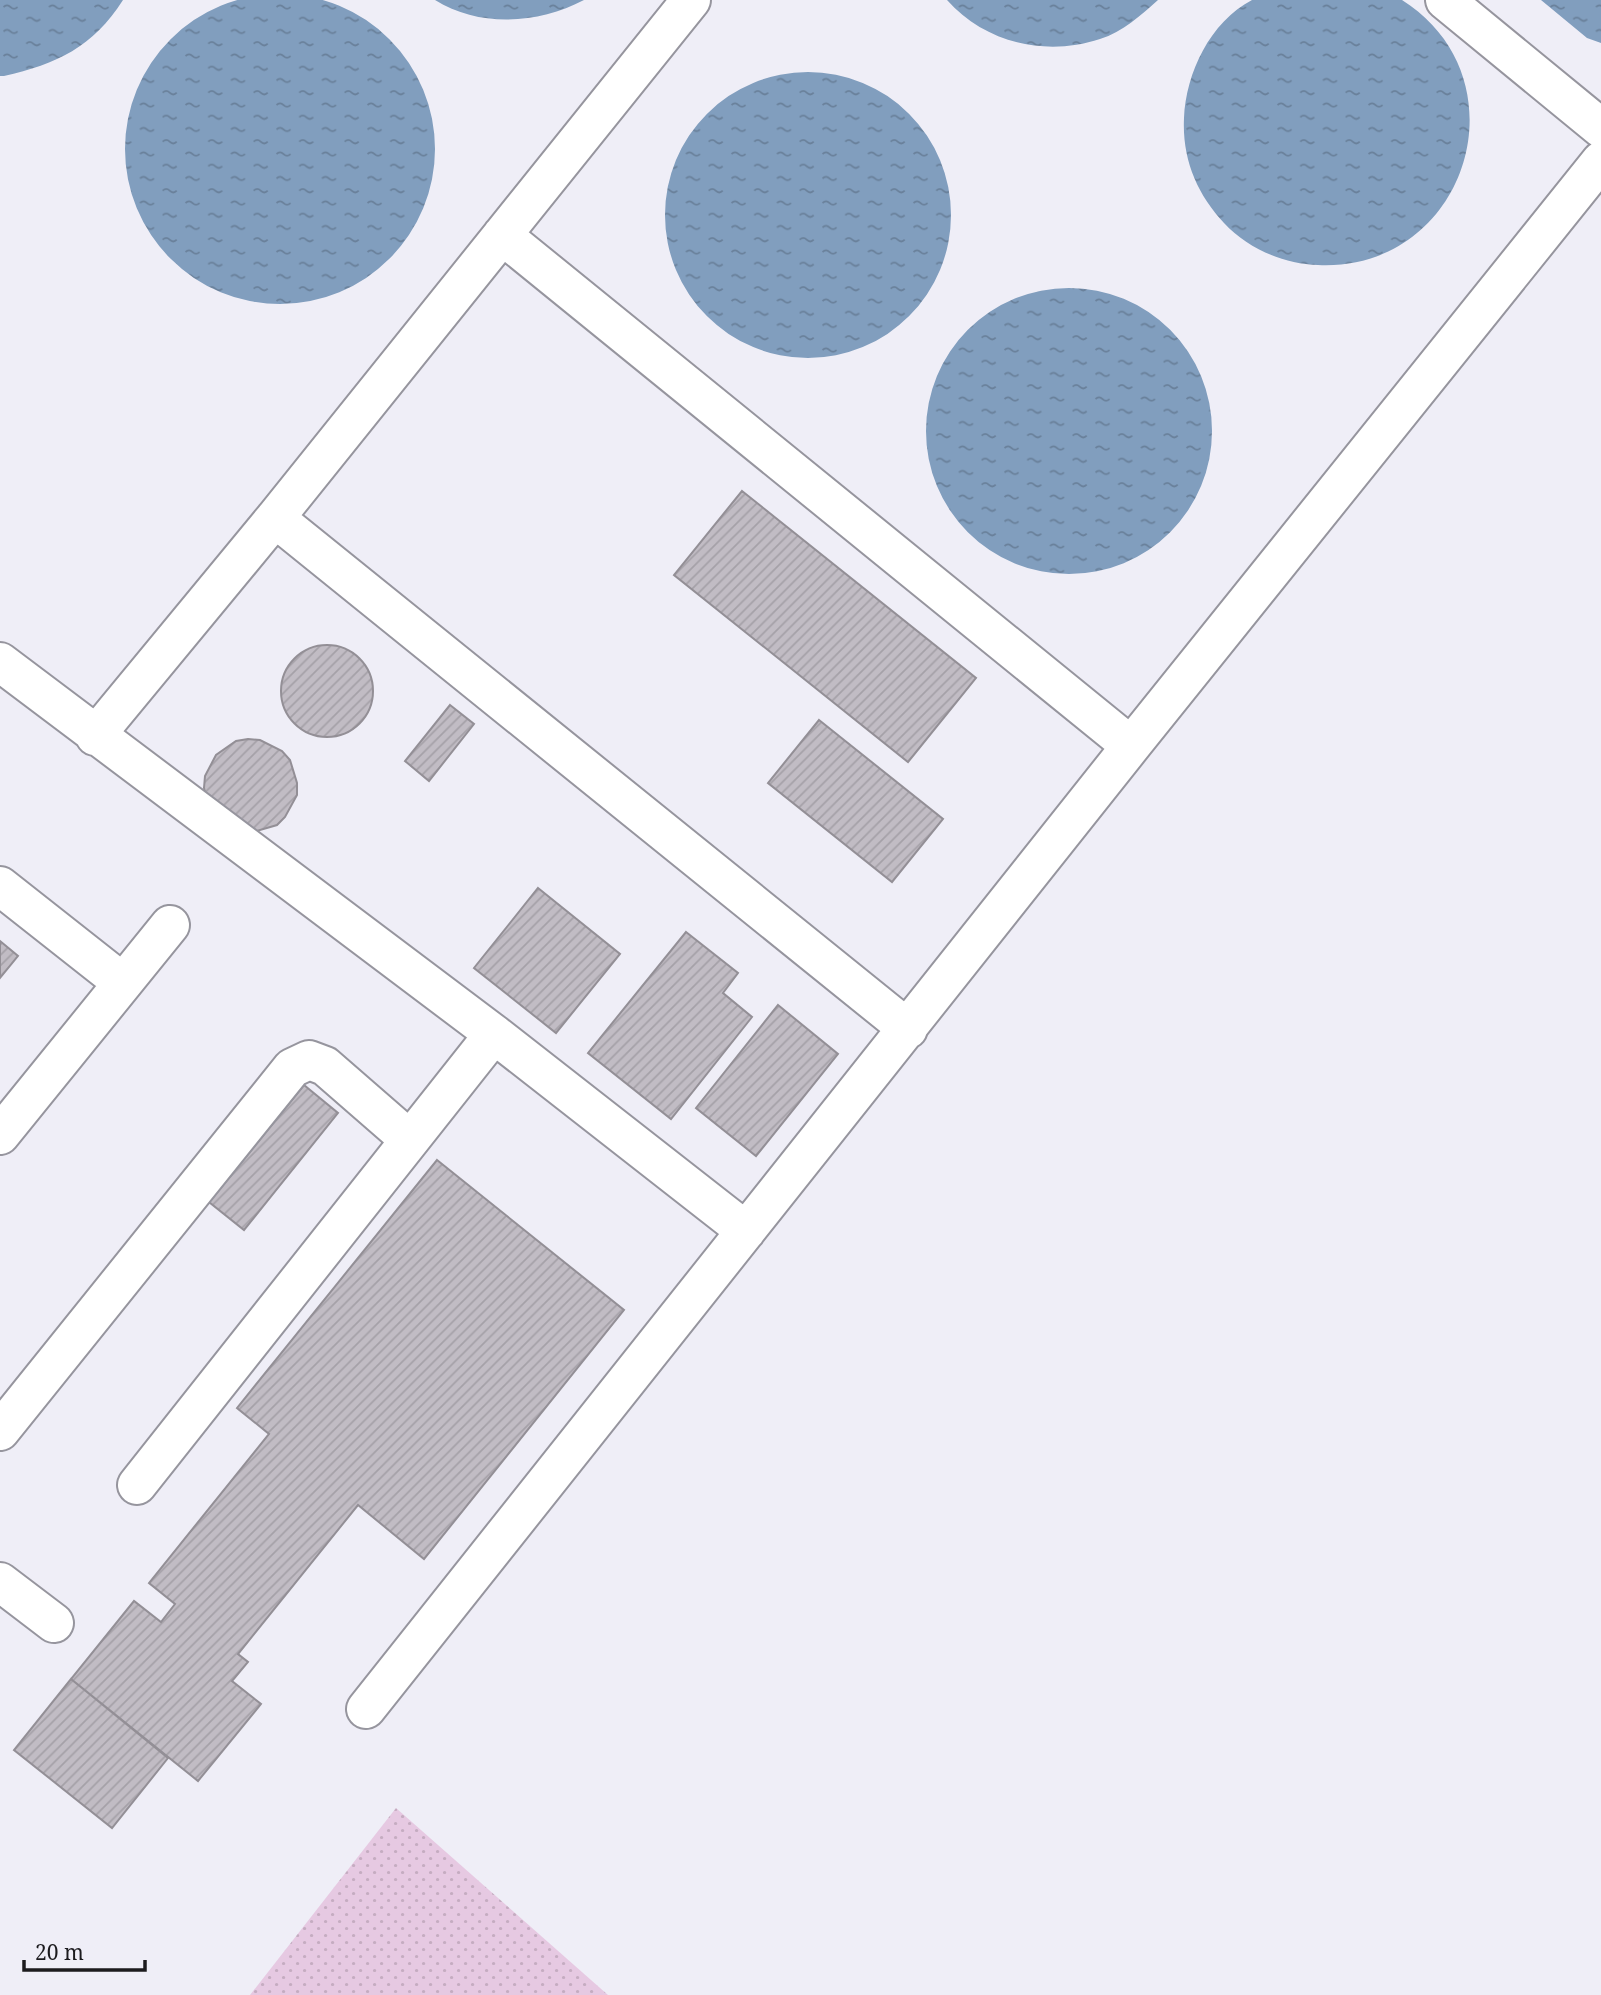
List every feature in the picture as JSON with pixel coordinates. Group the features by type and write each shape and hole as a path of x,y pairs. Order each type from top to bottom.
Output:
{"street":[{"path":"95,736 275,518 691,0"},
{"path":"1445,0 1601,128"},
{"path":"366,1709 1131,746 1601,162"},
{"path":"502,235 1131,746"},
{"path":"275,518 908,1029"},
{"path":"0,662 494,1034 746,1231"},
{"path":"0,886 123,983"},
{"path":"0,1135 170,925"},
{"path":"137,1485 494,1034"},
{"path":"0,1431 292,1069 309,1060 325,1066 410,1140"},
{"path":"0,1582 54,1623"}],"shaded area":[{"path":"396,1808 608,1995 250,1995"}],"water":[{"path":"280,-6 310,-3 353,12 378,29 400,51 417,76 428,104 435,149 432,179 417,222 400,247 378,269 353,286 325,297 280,304 250,301 207,286 182,269 160,247 143,222 132,194 125,149 128,119 143,76 160,51 182,29 207,12 235,1"},
{"path":"0,0 123,0 99,30 72,51 41,66 0,76"},
{"path":"435,0 584,0 548,14 509,20 471,15"},
{"path":"947,0 1158,0 1108,36 1059,47 1038,46 998,36 962,15"},
{"path":"1252,0 1402,0 1440,34 1463,76 1470,120 1463,165 1443,205 1412,238 1370,259 1305,264 1280,258 1255,247 1234,232 1214,212 1199,188 1189,162 1184,133 1186,101 1195,67 1203,50 1224,21"},
{"path":"1541,0 1601,0 1601,43 1587,38"},
{"path":"794,72 822,72 850,78 876,88 899,104 919,124 941,160 949,187 949,243 935,283 919,306 899,326 876,342 850,352 822,358 794,358 766,352 740,342 717,326 697,306 681,283 671,257 665,229 665,201 671,173 681,147 697,124 717,104 740,88 766,78"},
{"path":"1055,288 1083,288 1111,294 1137,304 1160,320 1180,340 1202,376 1210,403 1210,459 1196,499 1180,522 1160,542 1137,558 1111,568 1083,574 1055,574 1027,568 1001,558 978,542 958,522 942,499 932,473 926,445 926,417 932,389 942,363 958,340 978,320 1001,304 1027,294"}],"building":[{"path":"742,491 976,678 908,762 674,575"},
{"path":"318,645 336,645 353,652 366,665 373,682 373,700 366,717 353,730 336,737 318,737 301,730 288,717 281,700 281,682 288,665 301,652"},
{"path":"450,705 474,724 429,781 405,761"},
{"path":"819,720 943,819 892,882 768,783"},
{"path":"260,740 282,751 290,760 297,783 297,795 285,817 277,825 253,832 207,801 204,788 205,776 216,755 236,741"},
{"path":"538,888 620,954 556,1033 474,968"},
{"path":"686,932 738,973 723,993 752,1017 671,1119 588,1053"},
{"path":"0,941 18,956 0,978"},
{"path":"778,1005 838,1054 756,1156 696,1108"},
{"path":"304,1085 338,1113 244,1230 209,1202"},
{"path":"437,1160 624,1310 424,1559 358,1505 238,1654 248,1662 232,1681 261,1704 198,1781 71,1679 134,1601 161,1622 175,1604 149,1583 269,1434 237,1408"},
{"path":"71,1679 168,1758 112,1828 14,1750"}]}
